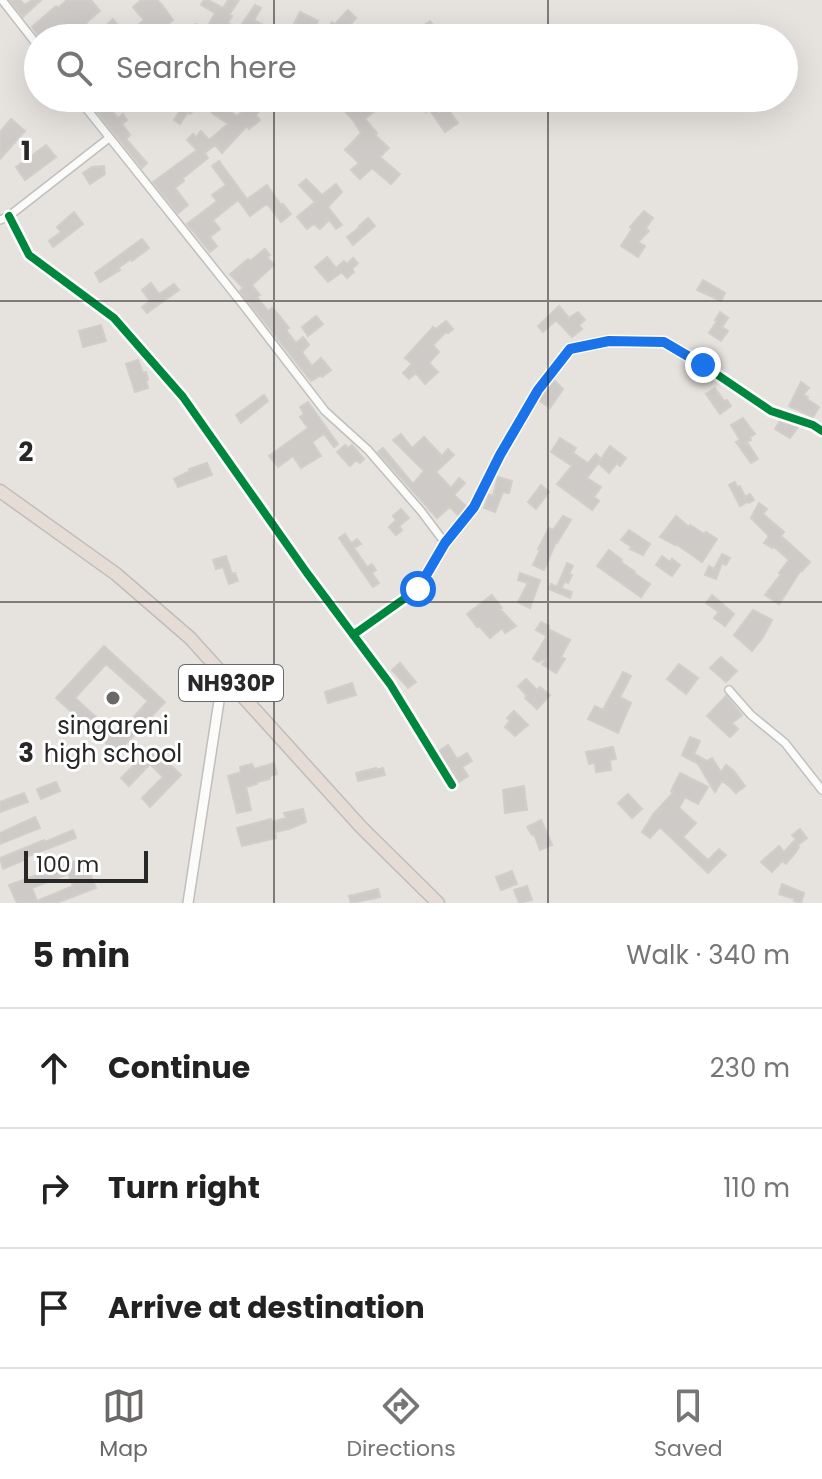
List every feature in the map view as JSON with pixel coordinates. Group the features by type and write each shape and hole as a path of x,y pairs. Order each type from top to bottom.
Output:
{"highway":[{"name":"NH930P","path":"0,491 116,574 190,638 361,827 438,903"}],"street":[{"path":"2,0 24,28"},
{"path":"89,112 325,411 368,450 445,543"},
{"path":"109,138 4,218 29,255 114,318 183,397 390,684 452,785"},
{"path":"353,635 418,589 445,543 474,507 538,390 570,349 609,341 664,342 771,411 822,431"},
{"path":"188,903 223,675"},
{"path":"729,690 751,715 785,743 822,790"}],"building":[{"path":"10,0 20,0 25,5 32,0 41,0 23,17"},
{"path":"67,0 91,0 100,11 87,24 35,24 56,6 58,8"},
{"path":"141,0 157,0 173,20 168,24 139,24 144,20 133,7"},
{"path":"208,0 223,8 228,0 239,0 229,15 232,16 230,24 209,24 215,13 201,5"},
{"path":"255,5 261,8 254,20 262,24 242,24"},
{"path":"348,10 356,18 351,24 335,24"},
{"path":"300,12 318,21 316,24 294,24"},
{"path":"97,112 113,112 118,118 123,114 127,120 122,124 130,135 126,139 147,163 142,168"},
{"path":"179,112 188,112 180,124 174,120"},
{"path":"213,112 231,112 237,116 242,112 258,112 256,115 260,120 249,129 247,126 222,153 215,145 205,153 208,158 175,188 188,205 178,213 153,182 197,150 187,140 193,134 196,137 201,131 209,140 228,124"},
{"path":"346,112 374,112 365,119 377,133 375,135 389,148 380,157 400,174 391,184 372,168 360,179 351,170 359,163 345,150 361,133"},
{"path":"431,112 450,112 458,123 445,132"},
{"path":"11,119 25,131 0,159 0,132"},
{"path":"46,145 56,157 25,180 16,167"},
{"path":"219,161 247,199 267,185 291,214 281,222 265,205 250,216 238,200 213,220 220,229 210,237 217,246 210,252 187,224 217,201 212,195 226,185 212,166"},
{"path":"104,166 105,174 90,184 83,173 92,167"},
{"path":"306,179 322,195 336,184 342,192 328,207 342,225 336,229 329,220 320,229 314,224 307,229 297,217 315,202 299,185"},
{"path":"644,211 653,218 646,228 649,231 638,242 645,246 638,257 621,246 632,229 630,227"},
{"path":"74,212 83,224 53,247 49,241 61,232 57,227"},
{"path":"368,218 375,226 353,245 347,237"},
{"path":"142,239 149,248 100,282 95,273"},
{"path":"265,249 274,265 252,285 260,295 257,297 268,311 272,308 277,313 296,343 303,337 309,345 302,352 312,366 321,358 331,370 322,377 311,381 230,274"},
{"path":"327,257 336,268 353,258 358,263 347,278 342,272 328,282 315,267"},
{"path":"703,280 725,293 721,301 697,290"},
{"path":"151,283 159,294 174,284 179,290 147,313 142,307 150,301 142,290"},
{"path":"559,306 569,318 578,312 585,320 579,325 582,329 572,337 556,320 543,332 538,326"},
{"path":"720,312 728,318 722,327 728,331 721,341 709,333"},
{"path":"316,316 323,324 308,336 302,327"},
{"path":"446,321 453,329 433,345 439,352 429,363 438,372 425,384 416,373 409,379 403,373 412,364 405,358 433,327 436,329"},
{"path":"101,325 106,341 83,347 79,331"},
{"path":"138,360 143,373 146,372 148,388 135,392 126,364"},
{"path":"554,380 563,389 550,408 539,400"},
{"path":"801,382 809,388 803,395 819,407 813,417 789,406"},
{"path":"715,388 731,406 720,414 706,394"},
{"path":"264,395 268,401 241,423 236,415"},
{"path":"308,402 338,444 334,447 324,434 312,442 321,456 301,468 293,456 278,467 269,456 308,428 300,417 304,414 300,407"},
{"path":"743,418 755,434 747,442 758,459 751,463 736,442 740,440 731,425"},
{"path":"780,421 798,427 790,438 775,429"},
{"path":"401,434 412,448 424,437 442,456 448,449 454,455 436,472 451,488 459,478 465,483 454,495 466,506 458,515 450,507 437,518 378,452 383,448 413,484 424,471 393,440"},
{"path":"560,438 576,448 573,453 588,463 596,454 601,459 587,478 601,487 594,497 599,501 592,510 557,484 572,466 551,452"},
{"path":"345,445 348,448 352,445 364,459 360,463 356,460 350,466 337,452"},
{"path":"610,446 626,458 609,473 598,463"},
{"path":"207,463 212,475 178,487 174,479 189,469"},
{"path":"498,477 512,481 509,493 503,492 495,512 484,508 489,495 493,496"},
{"path":"735,482 745,497 750,494 754,500 749,503 745,498 747,502 740,506 729,485"},
{"path":"541,485 549,492 536,509 528,502"},
{"path":"759,503 767,509 763,514 784,532 781,536 810,562 801,570 779,604 765,595 789,560 773,546 764,543 769,536 751,518"},
{"path":"401,509 409,518 399,526 402,530 396,535 389,527 396,520 393,516"},
{"path":"563,516 571,520 556,542 544,570 533,565 549,528 553,530"},
{"path":"676,516 689,527 717,539 702,562 660,537"},
{"path":"629,530 650,544 643,555 621,540"},
{"path":"345,534 351,543 357,539 361,544 354,548 367,567 372,564 376,570 372,573 379,583 373,587 339,538"},
{"path":"609,550 650,584 641,597 597,566"},
{"path":"722,554 730,558 726,565 722,563 716,579 705,575 709,566 714,569"},
{"path":"226,556 238,581 229,584 223,567 216,569 213,560"},
{"path":"662,556 680,565 672,576 656,565"},
{"path":"567,563 573,566 569,574 572,575 561,588 572,592 570,598 549,589 551,584 557,587"},
{"path":"520,573 540,580 530,608 518,602 528,583 518,580"},
{"path":"492,595 516,626 505,633 502,628 490,638 467,614"},
{"path":"712,595 734,614 725,626 714,618 719,612 706,603"},
{"path":"753,610 772,620 752,651 734,635"},
{"path":"541,622 570,640 561,657 565,659 556,673 542,664 547,658 538,662 533,659 547,636 536,630"},
{"path":"104,646 165,702 117,753 56,698","holes":["106,664 148,701 117,736 75,698"]},
{"path":"721,657 737,671 726,682 710,668"},
{"path":"400,663 416,682 408,688 392,670"},
{"path":"679,664 698,678 686,694 667,679"},
{"path":"623,672 631,676 620,697 631,703 618,733 588,719 595,706 603,710"},
{"path":"526,679 537,690 540,687 550,695 537,709 518,686"},
{"path":"352,683 356,695 328,703 325,692"},
{"path":"726,696 742,715 732,723 738,729 730,737 707,716"},
{"path":"514,711 528,725 515,736 505,727 510,721 507,718"},
{"path":"690,737 700,741 694,754 707,761 712,758 721,772 726,765 745,786 736,793 722,781 715,792 698,764 682,755"},
{"path":"448,745 457,759 467,753 472,761 462,767 468,776 459,782 439,751"},
{"path":"152,747 181,775 150,807 142,798 163,777 150,764 129,786 121,778"},
{"path":"613,747 616,759 610,760 611,770 596,772 595,763 589,764 586,752"},
{"path":"274,763 277,774 246,787 251,810 237,813 228,776 241,772 240,767 252,764 254,769"},
{"path":"383,768 385,775 358,781 356,773"},
{"path":"680,773 708,787 698,804 685,797 679,808 696,823 683,837 708,860 719,849 726,855 708,873 660,827 650,838 642,832 654,813 673,793 671,791"},
{"path":"56,782 60,791 41,799 37,789"},
{"path":"524,786 527,810 505,813 503,790"},
{"path":"24,793 28,802 0,812 0,802"},
{"path":"628,794 642,809 632,818 618,803"},
{"path":"303,809 306,822 275,832 276,838 242,846 237,828 286,818 284,813"},
{"path":"35,817 40,828 0,844 0,833"},
{"path":"541,820 552,845 540,850 534,834 527,827"},
{"path":"800,829 807,838 798,845 786,864 782,861 772,872 761,862 779,846 784,852 796,839 792,835"},
{"path":"73,830 76,838 3,869 0,858"},
{"path":"84,858 96,888 56,903 17,903 9,885","holes":["68,874 73,886 37,901 32,888"]},
{"path":"512,871 517,884 501,890 496,877"},
{"path":"782,884 804,893 801,903 779,894"},
{"path":"527,886 532,900 519,903 514,890"},
{"path":"378,889 380,897 351,903 349,896"}],"cycle path":[{"path":"9,216 29,255 114,318 183,397 390,684 452,785"},
{"path":"353,635 418,589 445,543 474,507 538,390 570,349 609,341 664,342 771,411 822,431"}],"place":[{"name":"singareni high school","path":"113,698"}],"route":[{"path":"418,589 445,543 474,507 538,390 570,349 609,341 664,342 703,365"}]}
